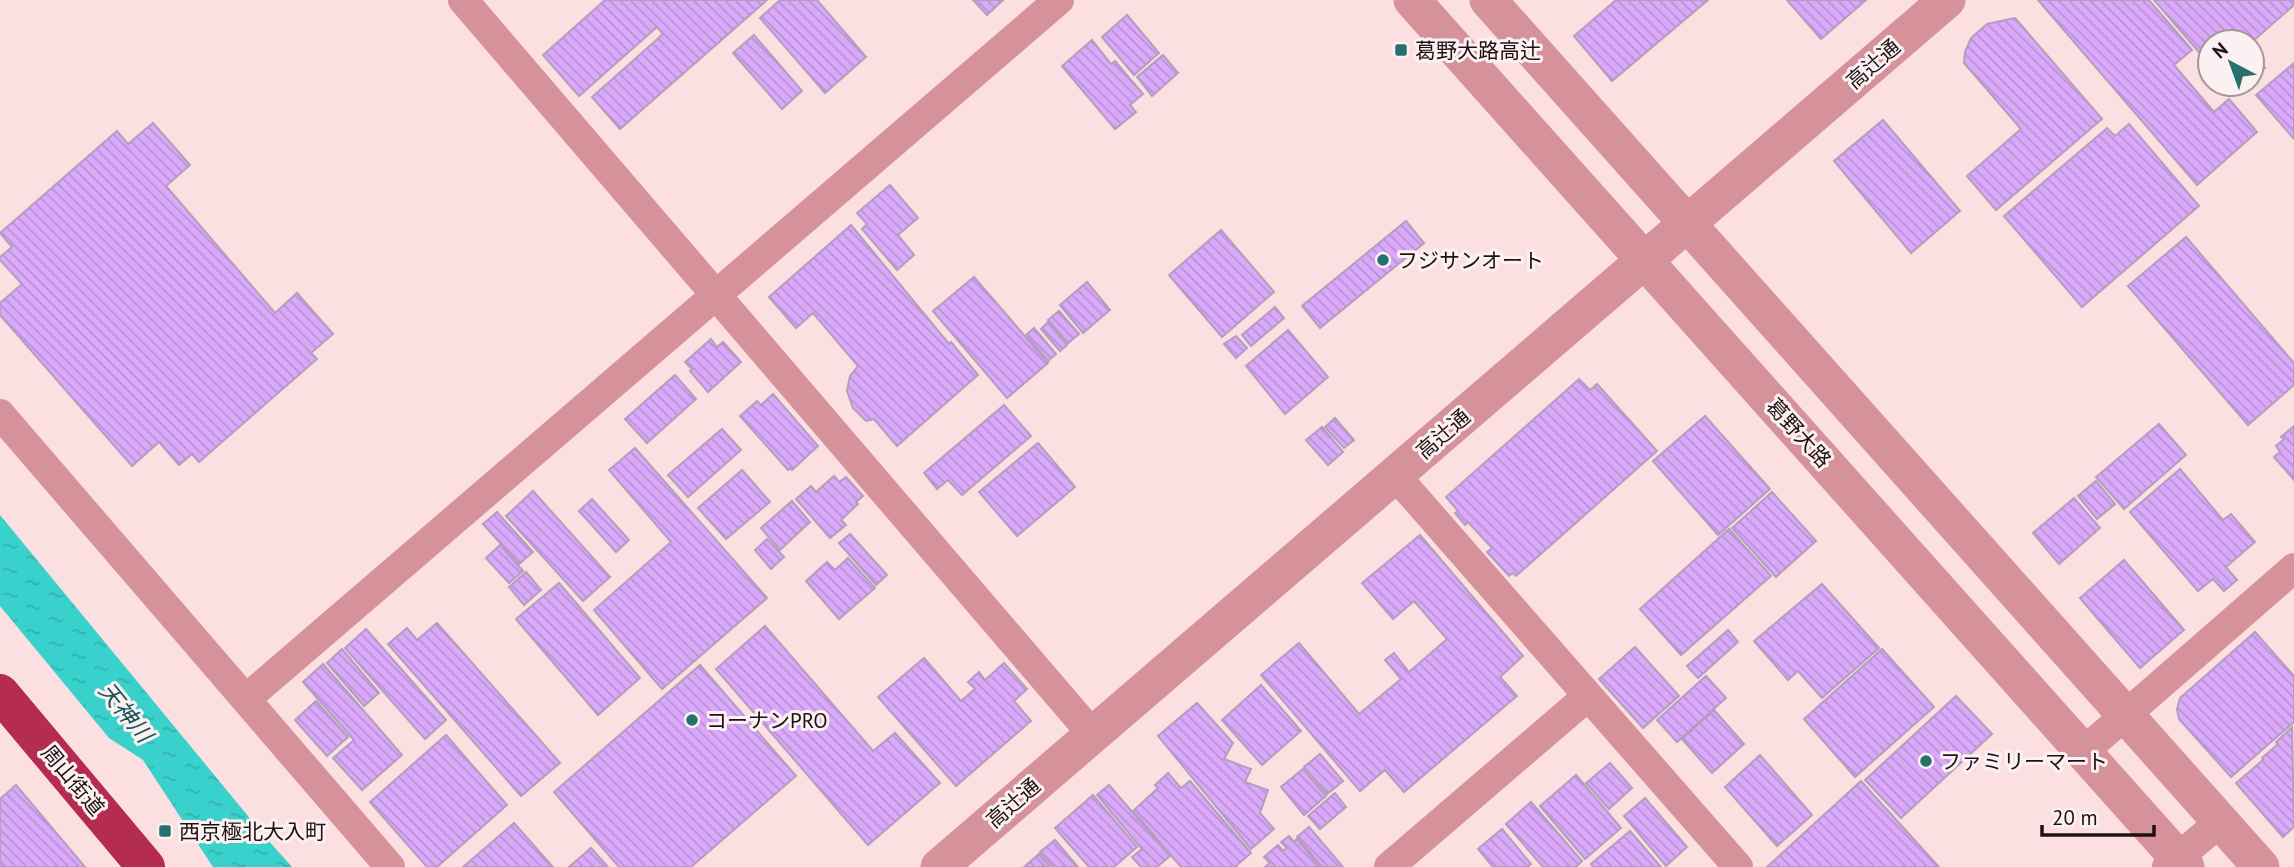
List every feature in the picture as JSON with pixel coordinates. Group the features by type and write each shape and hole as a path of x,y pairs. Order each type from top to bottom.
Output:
{"highway":[{"name":"周山街道","path":"0,693 146,867"}],"street":[{"path":"463,0 1093,735"},
{"path":"246,699 1059,0"},
{"name":"葛野大路","path":"1412,0 2083,752 2177,864"},
{"path":"1488,0 2261,867"},
{"name":"高辻通","path":"939,867 1947,0"},
{"path":"0,414 390,867"},
{"path":"1395,475 1738,867"},
{"path":"2083,752 2294,568"},
{"path":"1389,867 1588,696"},
{"path":"2177,864 2220,822"}],"water":[{"name":"天神川","path":"0,515 292,867 213,867 143,760 109,738 0,606"}],"building":[{"path":"605,0 767,0 620,129 592,97 663,34 657,27 579,96 543,55"},
{"path":"780,0 817,0 866,57 825,93 760,18"},
{"path":"973,0 1003,0 987,15"},
{"path":"1616,0 1708,0 1612,81 1574,36"},
{"path":"1787,0 1866,0 1821,39"},
{"path":"2038,0 2149,0 2192,50 2174,65 2196,91 2196,98 2202,98 2214,112 2229,99 2257,132 2197,185"},
{"path":"2154,0 2294,0 2294,5 2266,30 2196,28 2196,49"},
{"path":"1127,15 1159,53 1134,75 1102,37"},
{"path":"2015,18 2102,119 1996,210 1967,176 2021,129 1964,63 1965,52 1971,38 1987,24"},
{"path":"754,35 802,91 782,109 733,53"},
{"path":"1092,40 1111,64 1115,61 1143,94 1130,105 1136,112 1115,129 1062,66"},
{"path":"1163,55 1178,73 1152,96 1137,77"},
{"path":"2294,63 2294,139 2259,98 2266,98 2266,87"},
{"path":"1883,120 1960,211 1911,253 1834,161"},
{"path":"153,123 190,165 166,186 275,313 297,293 333,334 311,353 317,359 199,462 192,454 179,465 159,442 132,466 0,315 0,303 22,284 0,260 12,247 0,233 117,131 128,144"},
{"path":"2129,124 2199,206 2082,307 2004,216 2107,128 2115,136"},
{"path":"890,185 918,218 898,235 914,255 897,270 862,229 867,224 857,213"},
{"path":"1406,221 1424,243 1320,328 1302,306"},
{"path":"851,225 949,344 951,342 978,375 897,446 874,419 866,421 853,408 847,391 850,376 858,366 813,313 796,328 769,297"},
{"path":"1221,230 1274,292 1222,337 1169,275"},
{"path":"2186,237 2294,363 2294,385 2248,425 2128,286"},
{"path":"974,277 1048,363 1007,398 933,311"},
{"path":"1087,282 1110,310 1083,333 1060,305"},
{"path":"1275,307 1284,318 1251,346 1242,335"},
{"path":"1059,311 1079,334 1068,343 1048,320"},
{"path":"1048,322 1067,345 1060,351 1041,329"},
{"path":"1034,328 1056,354 1048,361 1026,335"},
{"path":"1288,330 1328,377 1285,414 1246,366"},
{"path":"1236,336 1247,348 1236,358 1224,344"},
{"path":"711,339 717,347 723,342 741,362 708,392 685,362"},
{"path":"675,375 696,399 647,443 625,419"},
{"path":"1579,379 1590,390 1597,384 1657,451 1516,576 1513,573 1509,576 1487,552 1492,548 1468,522 1465,525 1446,497"},
{"path":"773,394 818,446 792,470 788,470 740,416 757,401 761,405"},
{"path":"1004,405 1031,436 962,495 948,480 937,489 924,473"},
{"path":"1705,416 1770,489 1718,535 1653,461"},
{"path":"1335,418 1354,440 1344,448 1325,427"},
{"path":"2159,424 2186,455 2124,509 2096,477"},
{"path":"2294,426 2294,480 2274,457 2280,452 2276,446 2284,439 2281,437"},
{"path":"1322,427 1343,452 1328,465 1306,440"},
{"path":"722,429 741,450 688,497 668,475"},
{"path":"1038,443 1075,487 1017,536 979,492"},
{"path":"635,448 767,598 662,689 594,610 671,542 609,470"},
{"path":"2180,469 2223,520 2231,514 2255,542 2226,567 2237,580 2224,591 2213,579 2198,591 2130,512"},
{"path":"742,470 770,502 726,539 698,508"},
{"path":"834,476 839,482 846,477 863,496 841,520 846,525 830,538 796,499 811,486 816,492"},
{"path":"2096,481 2115,504 2097,519 2078,496"},
{"path":"533,491 610,577 583,601 506,516"},
{"path":"1772,492 1816,541 1776,577 1732,528"},
{"path":"2074,498 2100,528 2059,564 2033,533"},
{"path":"592,499 629,540 616,552 579,511"},
{"path":"792,501 810,522 780,550 761,528"},
{"path":"497,512 533,552 519,564 483,524"},
{"path":"1729,529 1771,576 1681,655 1640,609"},
{"path":"850,534 887,575 876,585 839,543"},
{"path":"1420,535 1523,656 1500,677 1517,696 1404,792 1385,770 1360,791 1261,675 1299,643 1359,714 1401,679 1385,660 1394,653 1409,672 1447,639 1414,601 1393,619 1362,583"},
{"path":"767,539 784,557 771,569 755,550"},
{"path":"500,545 523,571 509,583 486,558"},
{"path":"848,558 875,588 839,619 806,581 827,562 835,570"},
{"path":"2124,560 2184,630 2140,668 2080,598"},
{"path":"526,572 541,590 524,605 509,587"},
{"path":"559,583 640,678 598,715 516,619"},
{"path":"1822,584 1879,648 1822,698 1798,671 1788,680 1754,641"},
{"path":"437,623 560,763 521,796 388,644 407,628 417,640"},
{"path":"765,626 873,751 895,733 940,783 868,845 716,669"},
{"path":"366,629 446,720 425,739 345,648"},
{"path":"1728,630 1738,642 1698,678 1687,666"},
{"path":"2255,632 2294,676 2294,722 2231,777 2179,719 2177,709 2180,698"},
{"path":"1635,647 1679,696 1643,728 1599,679"},
{"path":"342,649 379,693 364,706 327,663"},
{"path":"1882,649 1934,707 1855,777 1804,719"},
{"path":"924,658 961,701 975,689 968,682 979,672 985,680 1004,663 1027,689 1014,701 1031,721 956,786 878,697"},
{"path":"323,664 402,755 362,790 333,758 354,740 303,682"},
{"name":"コーナンPRO","path":"700,665 796,776 691,867 619,867 554,792"},
{"path":"1706,676 1726,698 1677,742 1657,720"},
{"path":"1261,685 1301,731 1262,765 1222,720"},
{"path":"1956,696 1992,734 1901,818 1865,780"},
{"path":"316,701 348,737 327,756 295,720"},
{"path":"1197,703 1233,743 1224,759 1251,769 1245,782 1268,790 1260,813 1274,829 1251,849 1158,736"},
{"path":"1714,710 1744,744 1712,773 1682,739"},
{"path":"2292,727 2294,827 2283,837 2236,783 2263,760 2278,744 2276,742"},
{"path":"446,735 507,805 437,867 427,867 370,802"},
{"path":"1320,754 1343,781 1327,794 1304,767"},
{"path":"1760,755 1812,815 1777,846 1725,787"},
{"path":"1610,763 1632,788 1609,809 1586,783"},
{"path":"1303,769 1326,796 1304,815 1281,787"},
{"path":"1168,773 1181,788 1190,781 1251,853 1237,867 1181,867 1133,811 1158,788 1155,785"},
{"path":"1576,775 1621,828 1585,859 1540,806"},
{"path":"1861,781 1939,867 1767,867"},
{"path":"16,785 85,867 0,867 0,799"},
{"path":"1109,785 1170,856 1157,867 1141,867 1132,857 1142,849 1097,795"},
{"path":"1335,793 1346,807 1320,829 1308,816"},
{"path":"1093,795 1137,847 1114,867 1089,867 1055,828"},
{"path":"1645,798 1687,847 1666,866 1624,816"},
{"path":"1531,802 1582,861 1576,867 1543,867 1506,824"},
{"path":"514,823 553,867 463,867"},
{"path":"1309,827 1343,867 1322,867 1297,837"},
{"path":"1502,829 1531,864 1527,867 1493,867 1478,849"},
{"path":"1630,831 1661,867 1593,867 1591,864"},
{"path":"1289,836 1294,842 1297,839 1320,867 1265,867 1270,863 1264,857 1278,845 1283,851 1287,848 1281,842"},
{"path":"1055,840 1078,867 1053,867 1040,852"},
{"path":"591,848 608,867 569,867"},
{"path":"1039,854 1050,867 1024,867"}],"place":[{"name":"葛野大路高辻","path":"1401,50"},
{"name":"フジサンオート","path":"1383,260"},
{"name":"コーナンPRO","path":"692,720"},
{"name":"ファミリーマート","path":"1926,761"},
{"name":"西京極北大入町","path":"165,831"}]}
